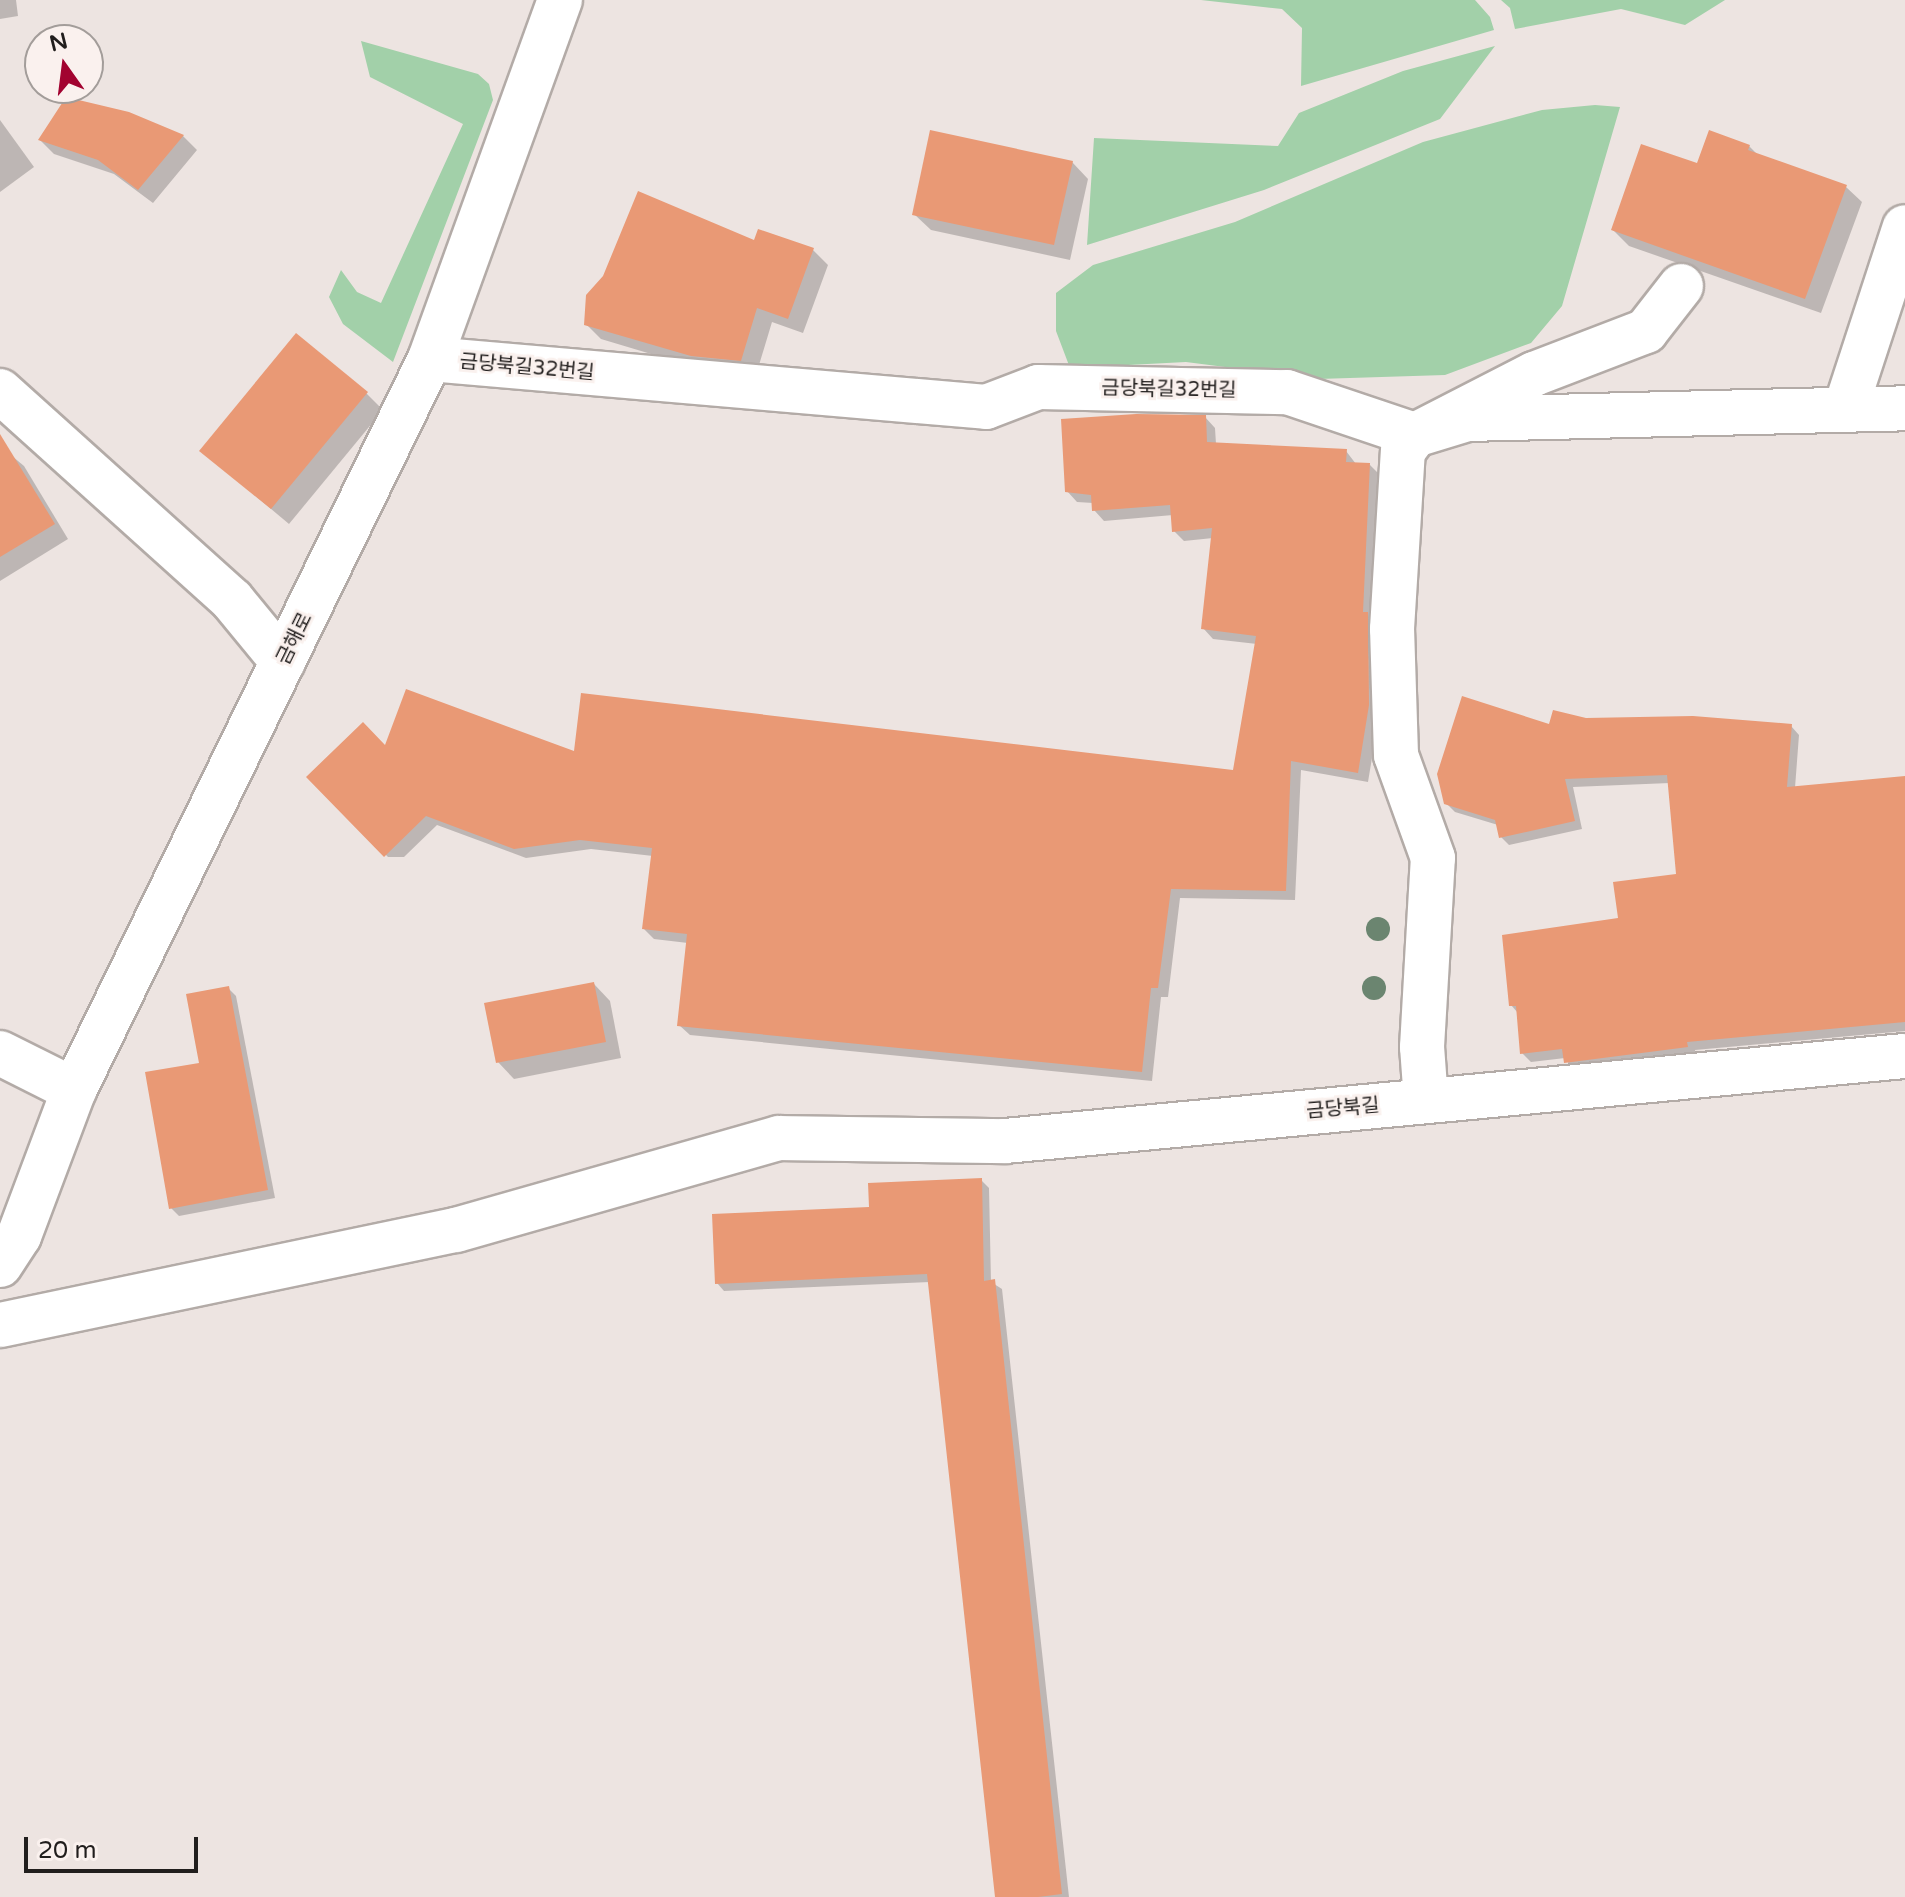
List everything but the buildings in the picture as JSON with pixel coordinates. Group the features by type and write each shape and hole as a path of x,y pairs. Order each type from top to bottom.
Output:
{"street":[{"name":"금해로","path":"0,1265 19,1236 74,1090 430,359 560,0"},
{"path":"1846,407 1905,227"},
{"path":"1426,1101 1422,1047 1433,858 1396,755 1392,629 1403,451 1415,435 1534,374 1646,331 1681,286"},
{"name":"금당북길32번길","path":"430,359 986,407 1038,387 1287,392 1415,435"},
{"path":"0,391 232,600 283,662"},
{"path":"1415,435 1467,419 1846,407 1905,408"},
{"path":"0,1053 74,1090"},
{"name":"금당북길","path":"0,1325 456,1230 779,1138 1005,1141 1905,1056"}],"green space":[{"path":"1201,0 1475,0 1490,17 1494,30 1301,86 1302,28 1282,9"},
{"path":"1501,0 1725,0 1685,25 1621,9 1515,29 1510,8"},
{"path":"361,41 478,74 489,84 493,100 393,362 343,324 329,297 341,270 357,292 381,303 463,124 370,77"},
{"path":"1495,46 1440,119 1264,190 1087,245 1094,138 1278,146 1299,113 1403,71"},
{"path":"1595,105 1620,107 1562,306 1531,343 1445,375 1318,379 1186,362 1070,368 1056,331 1056,293 1093,265 1235,222 1423,142 1542,110"}]}
